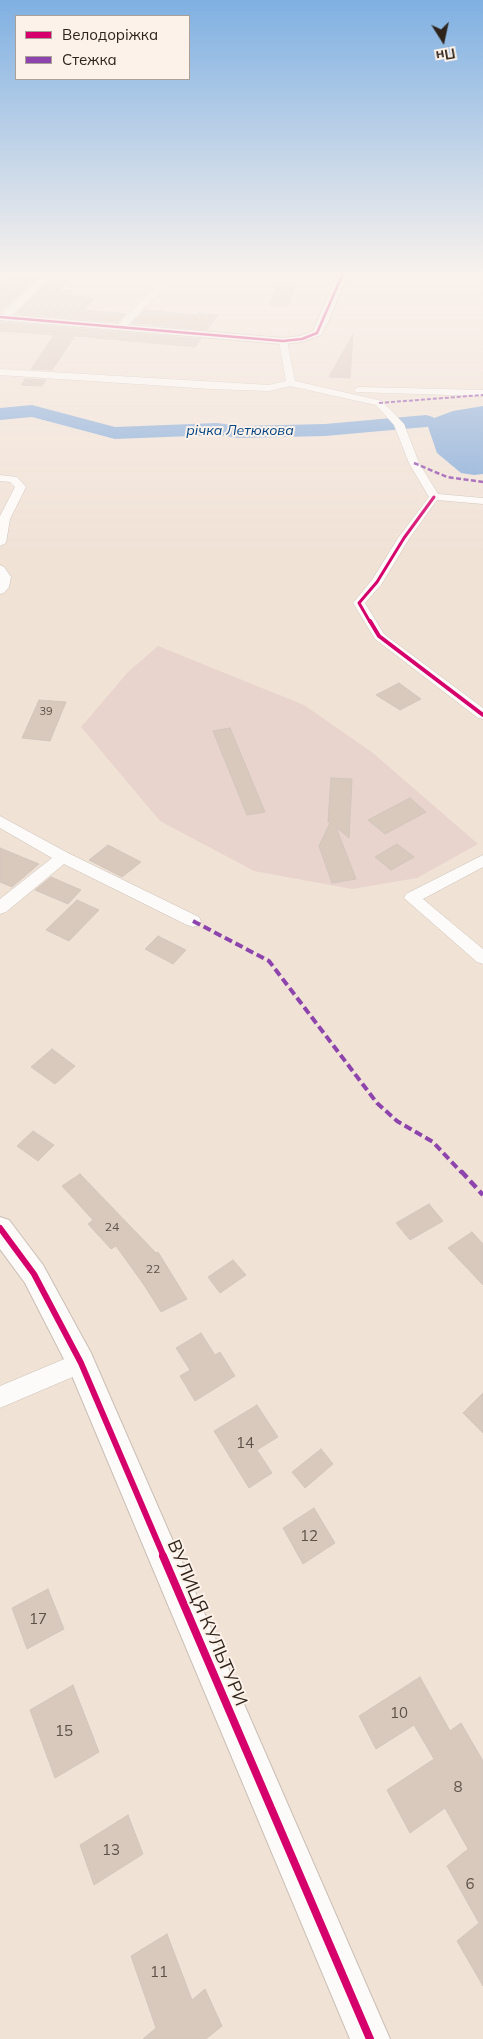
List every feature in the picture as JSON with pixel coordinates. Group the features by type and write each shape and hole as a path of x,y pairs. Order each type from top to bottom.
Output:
{"street":[{"path":"288,366 290,379"},
{"path":"0,372 269,388 290,379 367,391 483,393"},
{"path":"290,379 306,388 378,403 399,424 414,463 434,497"},
{"path":"0,478 13,479 21,486 4,520 0,543"},
{"path":"434,497 483,502"},
{"path":"434,497 404,538 377,582 359,603 379,636 483,716"},
{"path":"0,569 5,577 3,587 0,590"},
{"path":"0,821 62,857 193,921"},
{"path":"0,908 62,857"},
{"path":"483,860 412,898 483,958"},
{"name":"ВУЛИЦЯ КУЛЬТУРИ","path":"0,1228 34,1274 81,1363 370,2039"},
{"path":"0,1397 81,1363"}],"shaded area":[{"path":"158,646 304,705 373,753 478,844 417,878 352,889 254,871 160,821 81,727 128,672"}],"water":[{"path":"483,406 483,474 461,473 437,453 426,421 453,411"}],"building":[{"path":"33,366 55,366 52,370 31,369"},
{"path":"335,366 351,366 350,378 329,377"},
{"path":"25,379 46,380 42,386 21,385"},
{"path":"399,683 421,699 400,710 376,695"},
{"path":"39,700 66,702 50,741 22,738"},
{"path":"230,728 265,812 247,815 213,731"},
{"path":"331,778 352,779 349,838 336,827 356,879 332,883 319,846 330,823 328,822"},
{"path":"410,798 426,812 385,834 368,820"},
{"path":"397,844 414,857 391,870 375,857"},
{"path":"108,845 141,862 122,877 89,860"},
{"path":"0,848 39,864 12,887 0,882"},
{"path":"51,877 81,890 68,904 35,890"},
{"path":"77,900 99,910 69,941 46,930"},
{"path":"158,936 186,950 173,964 145,949"},
{"path":"52,1049 75,1066 55,1084 31,1067"},
{"path":"33,1131 54,1145 38,1161 17,1146"},
{"path":"80,1174 156,1253 158,1252 187,1299 161,1312 116,1246 111,1249 88,1224 93,1220 62,1186"},
{"path":"429,1204 443,1221 410,1240 396,1223"},
{"path":"472,1232 483,1244 483,1285 448,1248"},
{"path":"233,1260 246,1275 220,1293 208,1277"},
{"path":"201,1333 215,1355 220,1352 235,1376 195,1401 180,1376 190,1370 176,1348"},
{"path":"483,1393 483,1433 463,1413"},
{"path":"257,1405 278,1437 257,1450 272,1473 249,1488 214,1431"},
{"path":"321,1449 333,1464 305,1488 292,1472"},
{"path":"314,1508 335,1543 303,1564 283,1528"},
{"path":"48,1589 64,1629 27,1649 12,1608"},
{"path":"420,1677 450,1731 461,1723 483,1761 483,1986 457,1941 479,1923 447,1866 468,1849 445,1808 410,1833 387,1790 434,1759 414,1725 376,1749 359,1716"},
{"path":"73,1685 99,1752 55,1778 30,1710"},
{"path":"128,1815 143,1854 94,1885 80,1845"},
{"path":"167,1934 192,2000 205,1989 222,2026 206,2039 143,2039 156,2028 131,1956"}],"waterway":[{"name":"річка Летюкова","path":"0,414 32,411 115,433 217,429 239,432 325,430 426,421"}],"marked path":[{"path":"379,403 483,395"},
{"path":"414,463 447,477 483,482"},
{"path":"193,921 269,961 377,1103 397,1121 433,1142 483,1195"}],"cycle path":[{"path":"434,497 404,538 377,582 359,603 379,636 483,715"},
{"path":"0,1228 34,1274 81,1363 370,2039"}]}
